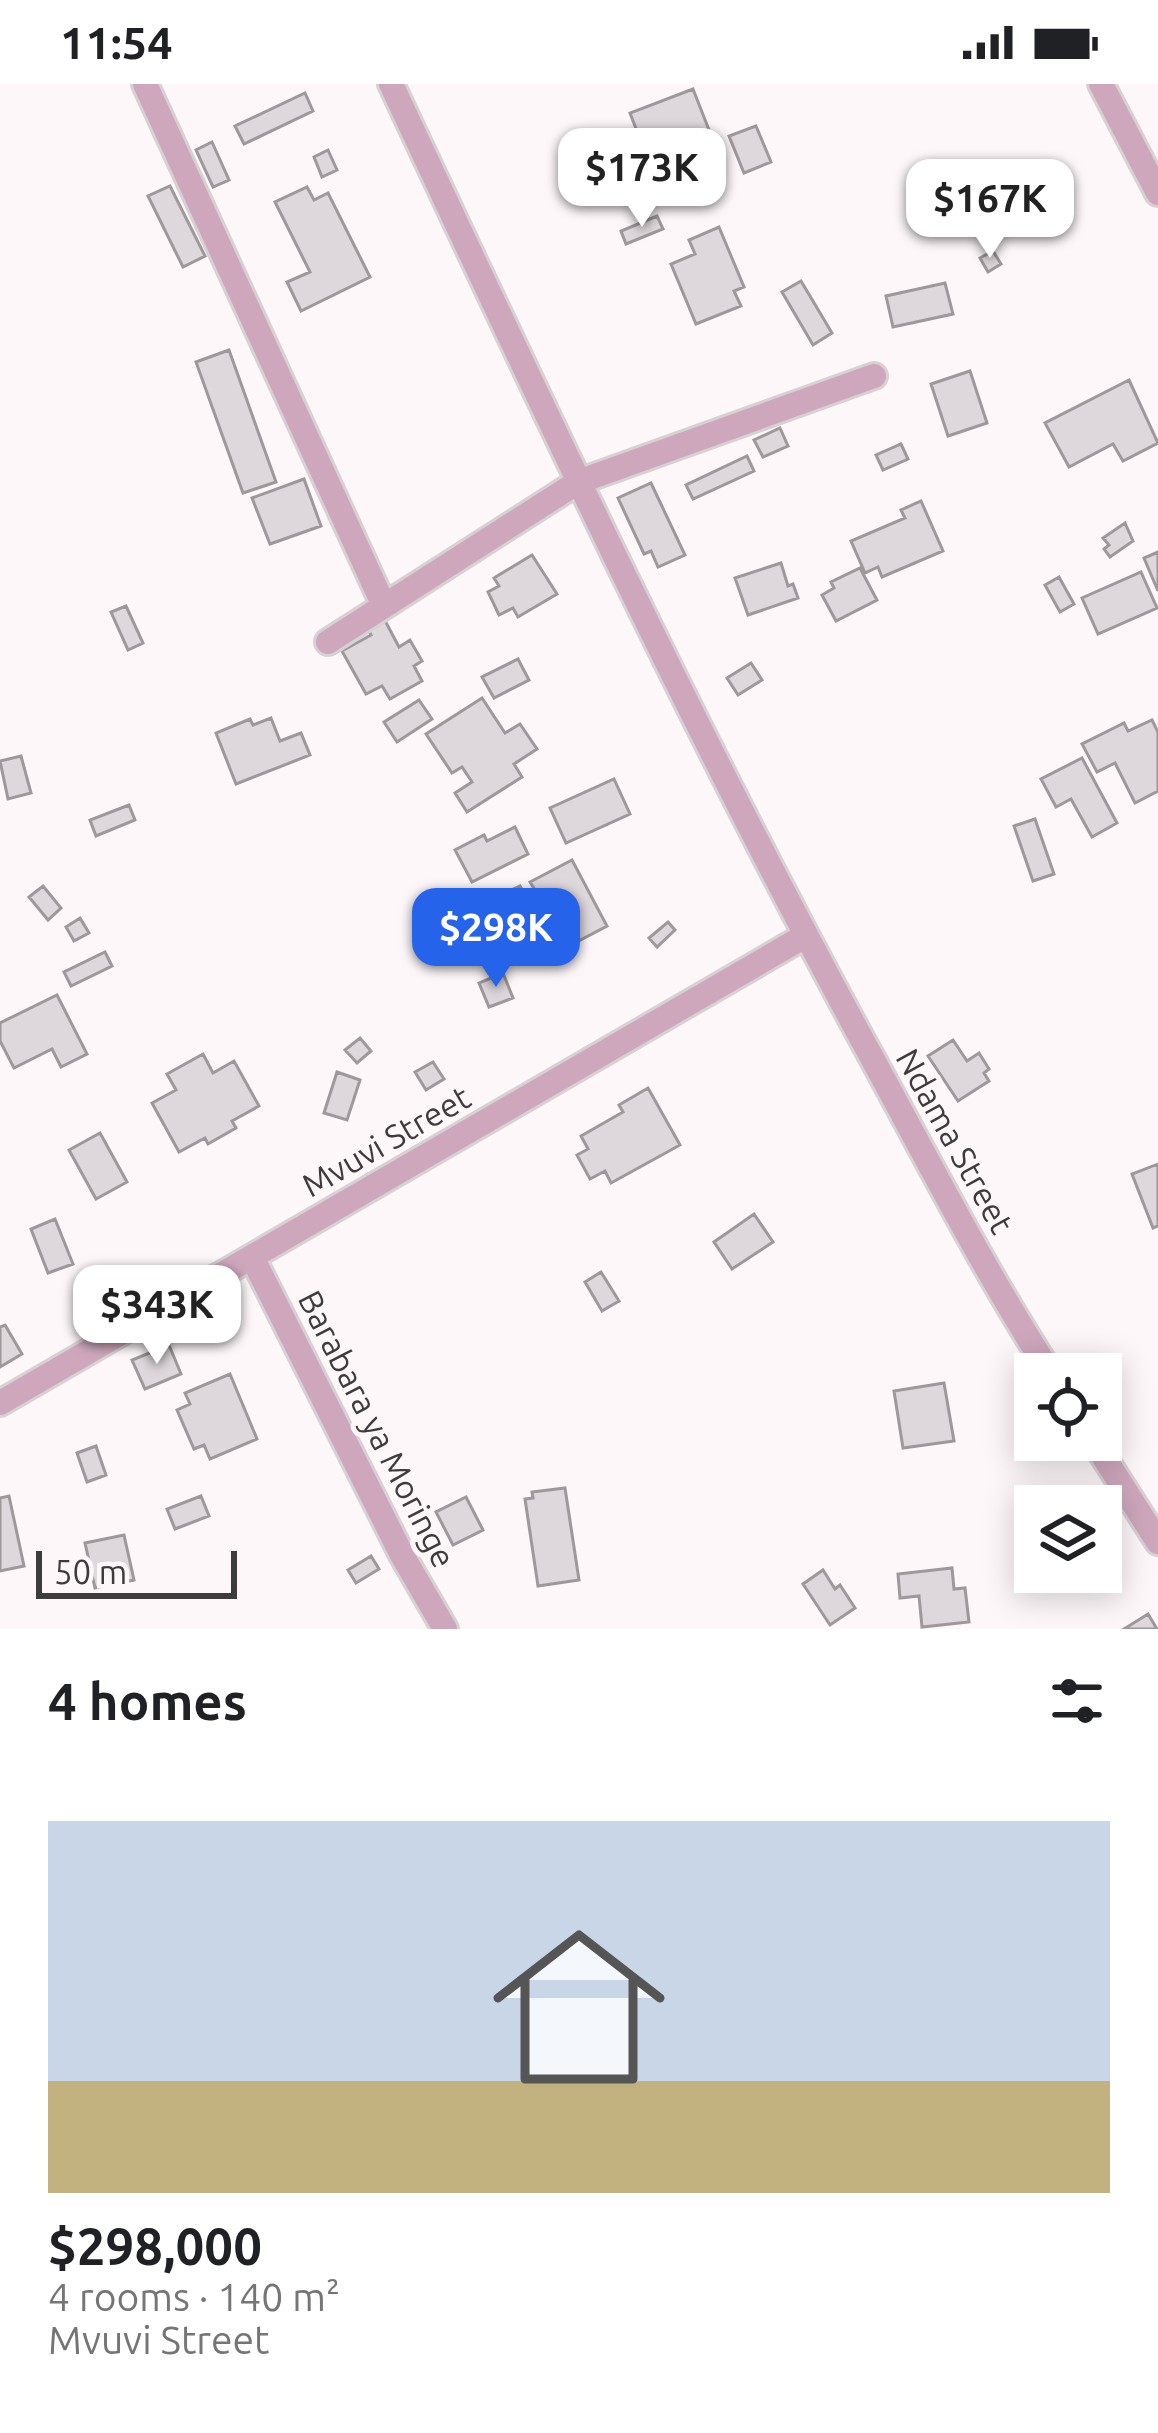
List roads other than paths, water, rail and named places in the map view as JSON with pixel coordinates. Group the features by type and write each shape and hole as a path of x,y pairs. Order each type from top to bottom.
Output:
{"street":[{"path":"145,84 384,606"},
{"name":"Ndama Street","path":"391,84 578,482 806,936 1037,1353"},
{"path":"1101,84 1158,193"},
{"path":"328,642 578,482 874,376"},
{"name":"Mvuvi Street","path":"0,1403 806,936"},
{"name":"Barabara ya Moringe","path":"252,1257 402,1556 446,1629"},
{"path":"1106,1461 1158,1542"}]}
